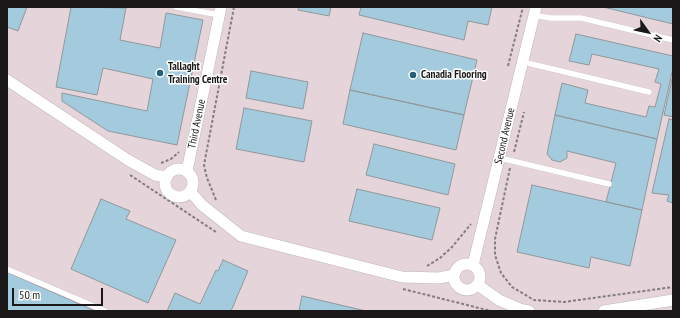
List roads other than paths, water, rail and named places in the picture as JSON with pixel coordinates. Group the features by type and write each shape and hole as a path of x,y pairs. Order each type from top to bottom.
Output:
{"street":[{"name":"Third Avenue","path":"187,171 220,11"},
{"name":"Second Avenue","path":"473,265 535,11"},
{"path":"7,80 128,160 155,175 167,177"},
{"path":"178,169 187,171 192,178 190,191 183,196 170,193 166,185 167,177 170,173 178,169"},
{"path":"190,191 202,205 241,236 402,277 439,278 454,275"},
{"path":"461,265 473,265 480,274 478,286 471,290 462,289 455,283 454,275 461,265"},
{"path":"478,286 499,300 520,309 529,311"},
{"path":"604,311 673,300"}],"lane":[{"path":"179,7 220,11"},
{"path":"535,11 550,18 581,18 673,40"},
{"path":"523,62 649,92"},
{"path":"500,158 609,184"},
{"path":"7,269 105,311"}],"place":[{"name":"Tallaght Training Centre","path":"160,73"},
{"name":"Canadia Flooring","path":"413,75"}]}
